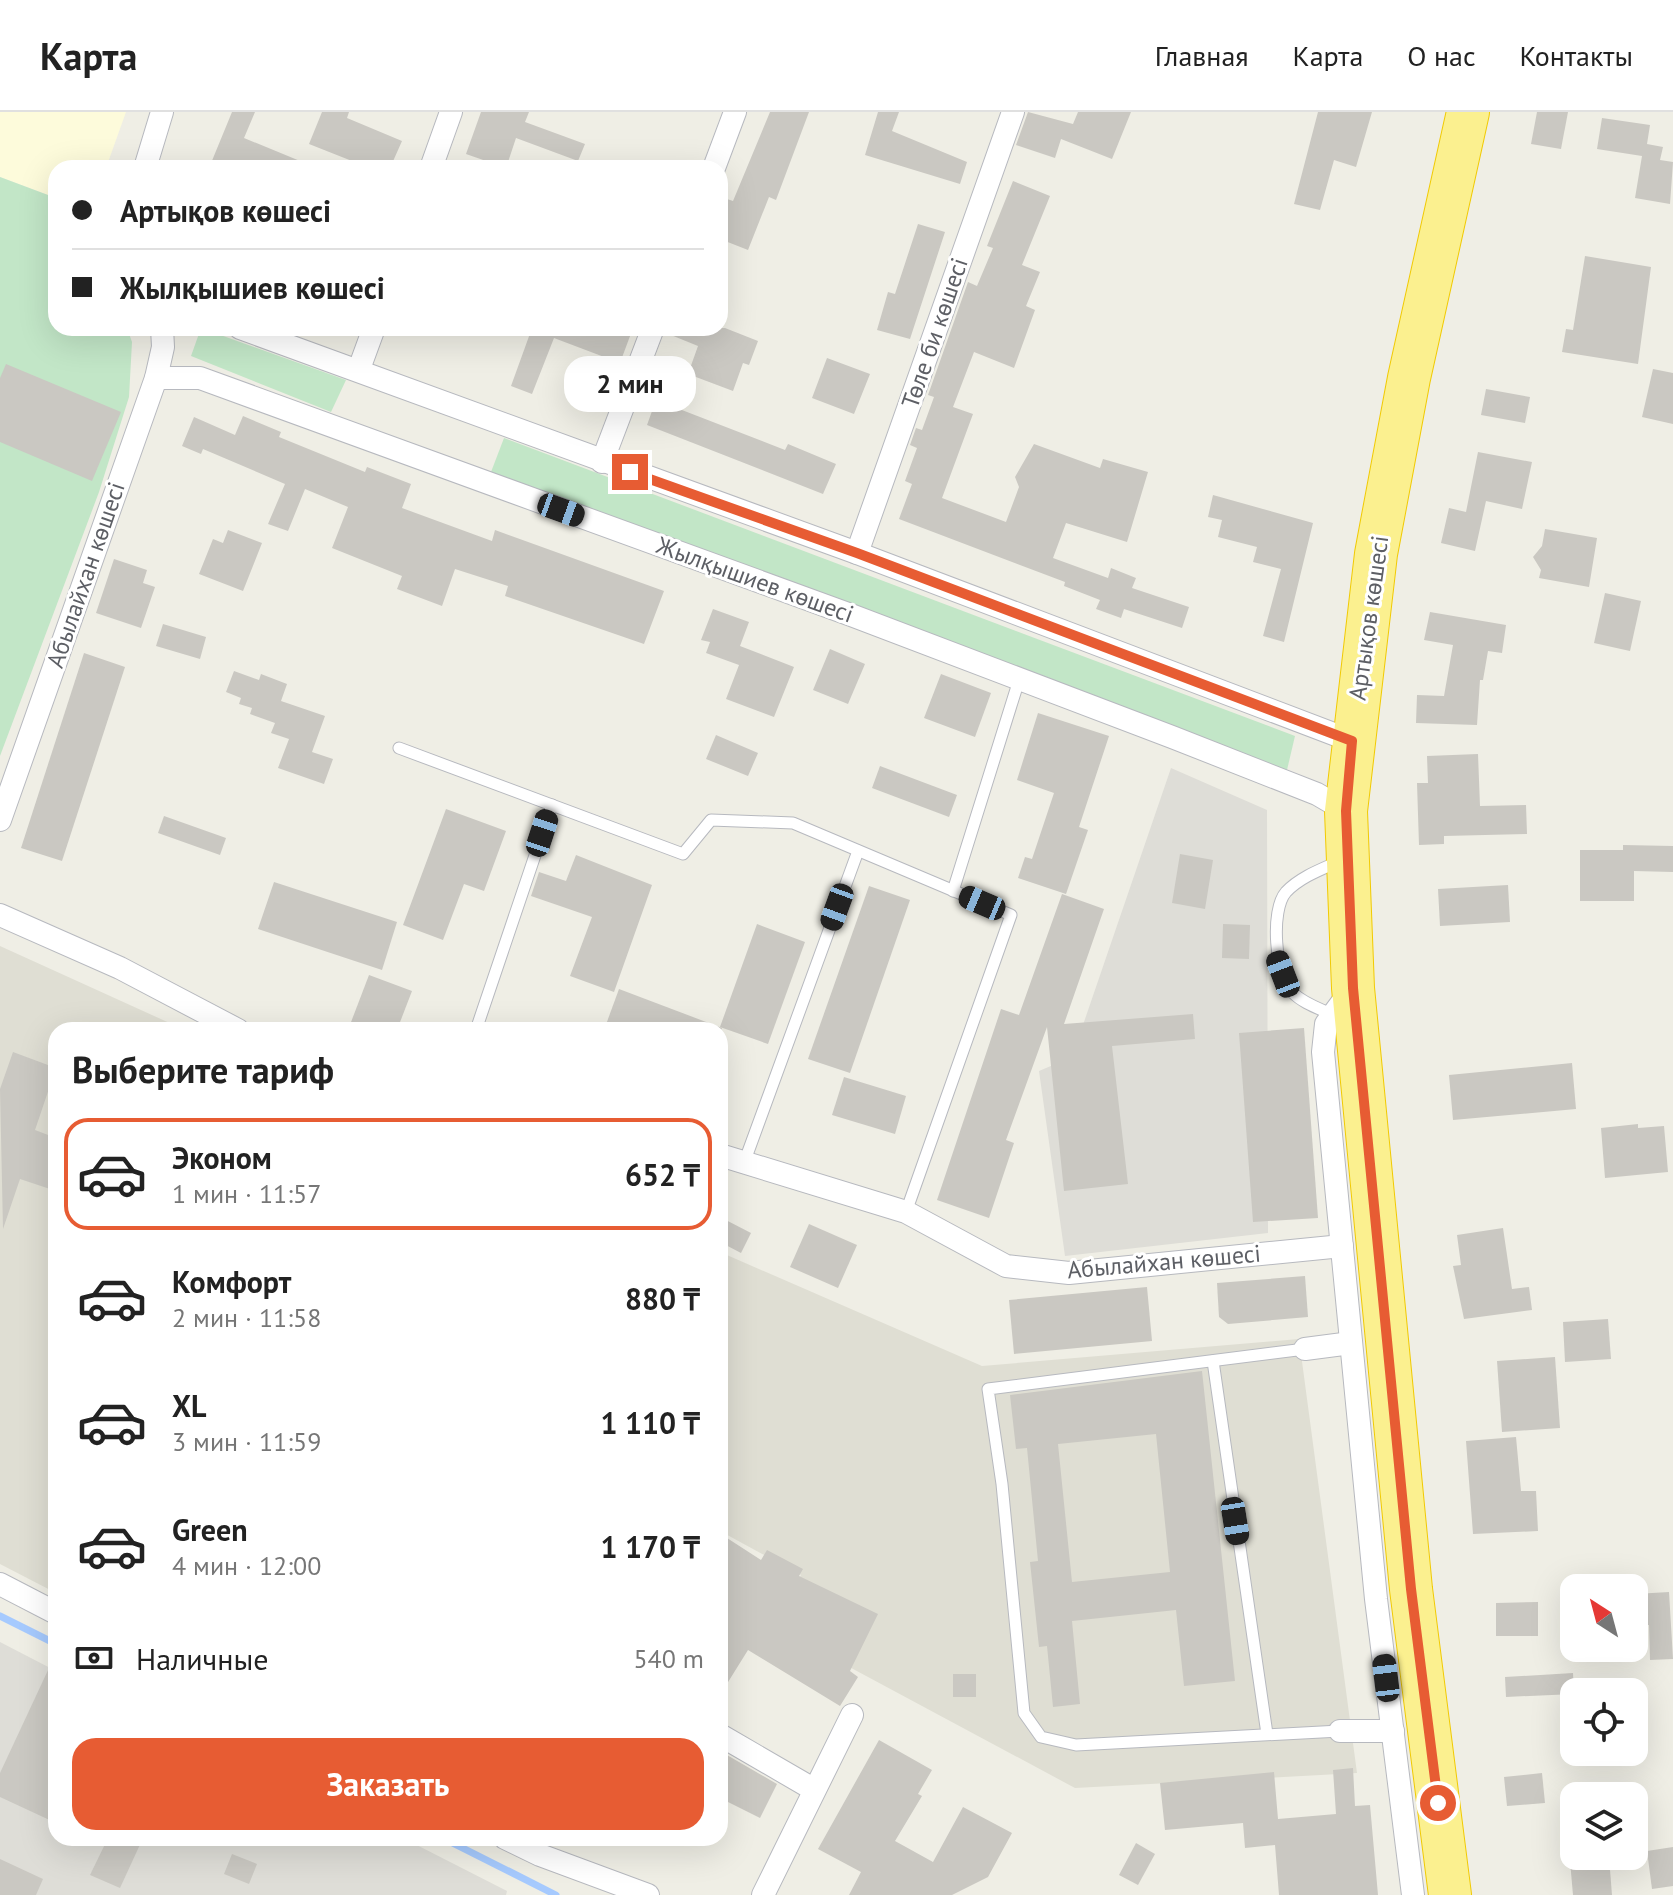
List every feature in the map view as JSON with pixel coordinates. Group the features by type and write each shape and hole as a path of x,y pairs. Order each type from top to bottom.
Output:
{"highway":[{"name":"Артықов көшесі","path":"1450,1895 1342,1001 1348,857 1346,811 1376,554 1463,119"}],"street":[{"path":"147,160 162,112"},
{"path":"434,160 451,112"},
{"path":"717,160 735,112"},
{"name":"Төле би көшесі","path":"857,553 1013,112"},
{"path":"263,336 857,553 1352,741"},
{"path":"359,369 371,336"},
{"path":"602,462 650,336"},
{"name":"Абылайхан көшесі","path":"0,820 156,378 163,338"},
{"name":"Жылқышиев көшесі","path":"156,378 200,378 851,615 1317,794 1346,811"},
{"path":"0,915 120,968 223,1022"},
{"path":"1342,1001 1326,1024 1323,1052 1351,1343 1413,1895"},
{"name":"Абылайхан көшесі","path":"728,1158 863,1196 906,1212 1006,1266 1069,1273 1342,1246"},
{"path":"1305,1349 1351,1343"},
{"path":"0,1584 48,1609"},
{"path":"763,1895 852,1715"},
{"path":"1340,1731 1393,1731"},
{"path":"728,1740 813,1789"},
{"path":"545,1847 648,1895"}],"lane":[{"path":"953,891 1019,680"},
{"path":"399,748 683,854 711,820 793,823 1011,915 906,1212"},
{"path":"479,1022 552,805"},
{"path":"744,1163 858,851"},
{"path":"1342,1001 1290,991 1277,957 1278,910 1284,894 1299,881 1348,857"},
{"path":"1305,1349 988,1389 1002,1484 1024,1713 1041,1737 1076,1745 1340,1731"},
{"path":"1213,1361 1267,1734"}],"shaded area":[{"path":"0,112 126,112 109,160 48,160 48,195 0,177"},
{"path":"1171,768 1267,810 1268,1233 1065,1256 1039,1071 1072,1057"},
{"path":"0,946 167,1022 48,1022 48,1589 0,1564"},
{"path":"728,1255 982,1366 1299,1339 1357,1773 1075,1788 773,1626 801,1575 728,1535"},
{"path":"0,1642 48,1667 48,1846 419,1846 507,1891 506,1895 0,1895"}],"green space":[{"path":"0,177 48,195 48,336 130,336 132,342 129,397 99,492 0,756"},
{"path":"198,336 223,336 346,380 331,412 191,356"},
{"path":"504,438 1295,736 1287,770 491,472"}],"building":[{"path":"232,112 255,112 244,138 298,160 212,160"},
{"path":"322,112 349,112 347,118 402,141 394,160 349,160 309,144"},
{"path":"481,112 529,112 525,122 585,144 578,160 516,138 509,160 483,160 466,154"},
{"path":"770,112 809,112 776,200 769,197 748,250 728,242 728,199 733,201"},
{"path":"878,112 899,112 892,131 967,162 960,184 865,155"},
{"path":"1028,112 1073,124 1078,112 1131,112 1112,159 1061,139 1055,158 1016,145"},
{"path":"1318,112 1372,112 1356,167 1334,160 1320,210 1294,204"},
{"path":"1537,112 1568,112 1561,149 1531,144"},
{"path":"1602,118 1650,125 1647,144 1663,147 1660,160 1673,162 1670,204 1635,198 1642,156 1597,149"},
{"path":"1013,181 1050,196 1022,265 1040,272 1026,306 1035,310 1014,368 974,352 953,407 973,414 942,498 1006,522 1019,487 1015,477 1034,444 1100,468 1103,459 1148,472 1127,542 1066,523 1053,558 1108,578 1111,568 1136,578 1132,588 1189,607 1182,628 1124,609 1121,618 1096,609 1100,600 1064,586 1065,582 899,519 912,484 905,481 917,448 910,445 916,428 922,430 934,397 928,395 968,282 977,286 993,248 987,246"},
{"path":"918,224 945,232 910,339 877,330 888,292 895,294"},
{"path":"1585,256 1651,267 1638,364 1562,352 1566,329 1573,330"},
{"path":"728,329 758,341 749,365 743,363 733,391 688,374 698,346 673,336 728,336"},
{"path":"529,336 630,336 620,363 554,338 532,394 511,386"},
{"path":"827,358 870,374 854,414 812,398"},
{"path":"6,364 121,412 92,481 0,442 0,378"},
{"path":"1653,369 1673,373 1673,424 1642,417"},
{"path":"1486,389 1530,397 1525,423 1481,415"},
{"path":"656,400 785,450 788,444 836,464 823,494 647,425"},
{"path":"243,416 281,432 279,437 365,472 367,467 411,484 402,508 492,541 495,530 664,591 644,644 505,596 508,586 455,569 442,606 397,589 402,576 332,548 348,507 305,489 288,531 268,524 285,484 203,449 201,454 182,446 194,417 235,435"},
{"path":"1478,452 1532,462 1522,509 1486,501 1475,551 1441,543 1449,508 1466,512"},
{"path":"1213,495 1313,523 1284,642 1263,636 1281,569 1253,562 1257,547 1218,537 1222,520 1208,517"},
{"path":"1545,529 1597,538 1589,587 1539,578 1541,570 1533,557 1542,546"},
{"path":"228,530 262,543 243,591 199,574 213,539 223,543"},
{"path":"114,559 147,570 143,583 155,587 141,628 96,613"},
{"path":"1605,593 1641,601 1630,651 1594,643"},
{"path":"713,609 749,622 740,646 794,667 774,717 726,699 739,665 706,653 710,642 701,640"},
{"path":"1430,612 1506,625 1502,653 1488,651 1483,680 1480,680 1477,725 1416,723 1417,695 1444,696 1453,645 1424,640"},
{"path":"163,624 206,637 200,659 156,646"},
{"path":"830,649 865,664 848,704 813,690"},
{"path":"84,653 125,667 62,861 21,848"},
{"path":"234,671 259,680 261,674 287,684 281,701 325,716 312,752 333,759 324,784 278,768 289,739 271,733 275,723 250,714 252,708 239,704 241,698 226,692"},
{"path":"941,674 991,693 975,737 924,718"},
{"path":"1038,713 1109,736 1079,827 1088,830 1066,894 1018,878 1025,857 1032,859 1054,793 1017,780"},
{"path":"716,735 758,753 748,776 706,759"},
{"path":"1478,754 1480,806 1526,805 1527,834 1444,836 1444,844 1419,845 1417,783 1428,783 1427,756"},
{"path":"880,766 957,795 949,817 872,788"},
{"path":"446,809 506,831 484,891 464,884 443,940 403,925"},
{"path":"164,816 226,838 220,855 158,833"},
{"path":"1623,845 1673,846 1673,872 1634,871 1634,901 1580,901 1580,850 1623,850"},
{"path":"1180,854 1213,860 1205,909 1172,903"},
{"path":"576,855 652,885 614,992 570,976 592,917 531,896 539,872 566,881"},
{"path":"274,882 397,922 382,970 258,929"},
{"path":"1508,885 1510,922 1440,926 1438,889"},
{"path":"869,886 910,900 850,1073 808,1059"},
{"path":"1062,894 1104,909 1064,1024 1193,1014 1195,1039 1112,1046 1128,1184 1064,1191 1047,1027 1006,1140 1014,1143 989,1218 937,1200 1001,1009 1019,1015"},
{"path":"757,924 805,942 768,1044 728,1030 728,1022 722,1022"},
{"path":"1223,924 1250,925 1249,959 1222,958"},
{"path":"369,975 412,991 400,1022 351,1022"},
{"path":"619,989 706,1022 607,1022"},
{"path":"1304,1028 1318,1218 1253,1222 1239,1033"},
{"path":"13,1052 48,1065 48,1092 35,1130 48,1135 48,1188 20,1179 3,1229 0,1089"},
{"path":"1572,1063 1576,1109 1453,1120 1449,1075"},
{"path":"844,1077 906,1096 895,1134 832,1115"},
{"path":"1638,1124 1638,1128 1664,1126 1668,1172 1605,1178 1601,1128"},
{"path":"728,1221 751,1233 741,1253 728,1246"},
{"path":"809,1224 857,1245 838,1288 790,1267"},
{"path":"1503,1228 1512,1289 1529,1287 1532,1310 1464,1319 1453,1266 1461,1265 1457,1235"},
{"path":"1305,1276 1308,1317 1228,1324 1219,1317 1217,1283"},
{"path":"1147,1287 1152,1341 1014,1354 1009,1300"},
{"path":"1608,1319 1611,1359 1565,1362 1563,1322"},
{"path":"1555,1357 1560,1428 1502,1432 1497,1361"},
{"path":"1202,1371 1235,1681 1184,1686 1176,1610 1072,1621 1080,1704 1053,1707 1047,1646 1039,1647 1030,1562 1038,1561 1027,1448 1016,1449 1010,1395","holes":["1156,1434 1170,1572 1072,1582 1058,1444"]},
{"path":"1516,1437 1521,1491 1536,1491 1538,1531 1473,1534 1466,1441"},
{"path":"728,1539 761,1560 767,1550 803,1569 799,1576 878,1614 850,1671 858,1677 840,1706 748,1650 728,1682"},
{"path":"1669,1592 1673,1659 1650,1660 1648,1593"},
{"path":"1538,1602 1538,1636 1496,1636 1496,1603"},
{"path":"48,1670 48,1819 0,1797 0,1773"},
{"path":"1573,1673 1573,1678 1560,1678 1560,1695 1506,1697 1505,1677"},
{"path":"953,1674 976,1674 976,1697 953,1697"},
{"path":"879,1740 932,1770 918,1794 922,1796 895,1841 933,1862 963,1807 1012,1833 988,1877 952,1895 849,1895 861,1872 818,1849"},
{"path":"728,1756 777,1784 760,1818 728,1802"},
{"path":"1353,1768 1355,1806 1370,1805 1378,1895 1279,1895 1275,1845 1245,1848 1243,1823 1165,1830 1160,1783 1274,1772 1278,1819 1336,1814 1333,1770"},
{"path":"1542,1773 1545,1803 1507,1806 1504,1777"},
{"path":"1136,1843 1155,1854 1138,1885 1119,1875"},
{"path":"104,1846 139,1846 120,1888 90,1875"},
{"path":"1673,1847 1673,1886 1652,1889 1648,1851"},
{"path":"232,1854 257,1864 249,1884 224,1874"},
{"path":"0,1859 43,1879 36,1895 0,1895"},
{"path":"1571,1870 1610,1870 1612,1895 1573,1895"}],"waterway":[{"path":"0,1616 48,1640"},
{"path":"459,1846 556,1895"}],"route":[{"path":"630,472 857,553 1197,685 1352,741 1346,811 1353,988 1380,1242 1411,1589 1438,1803"}]}
